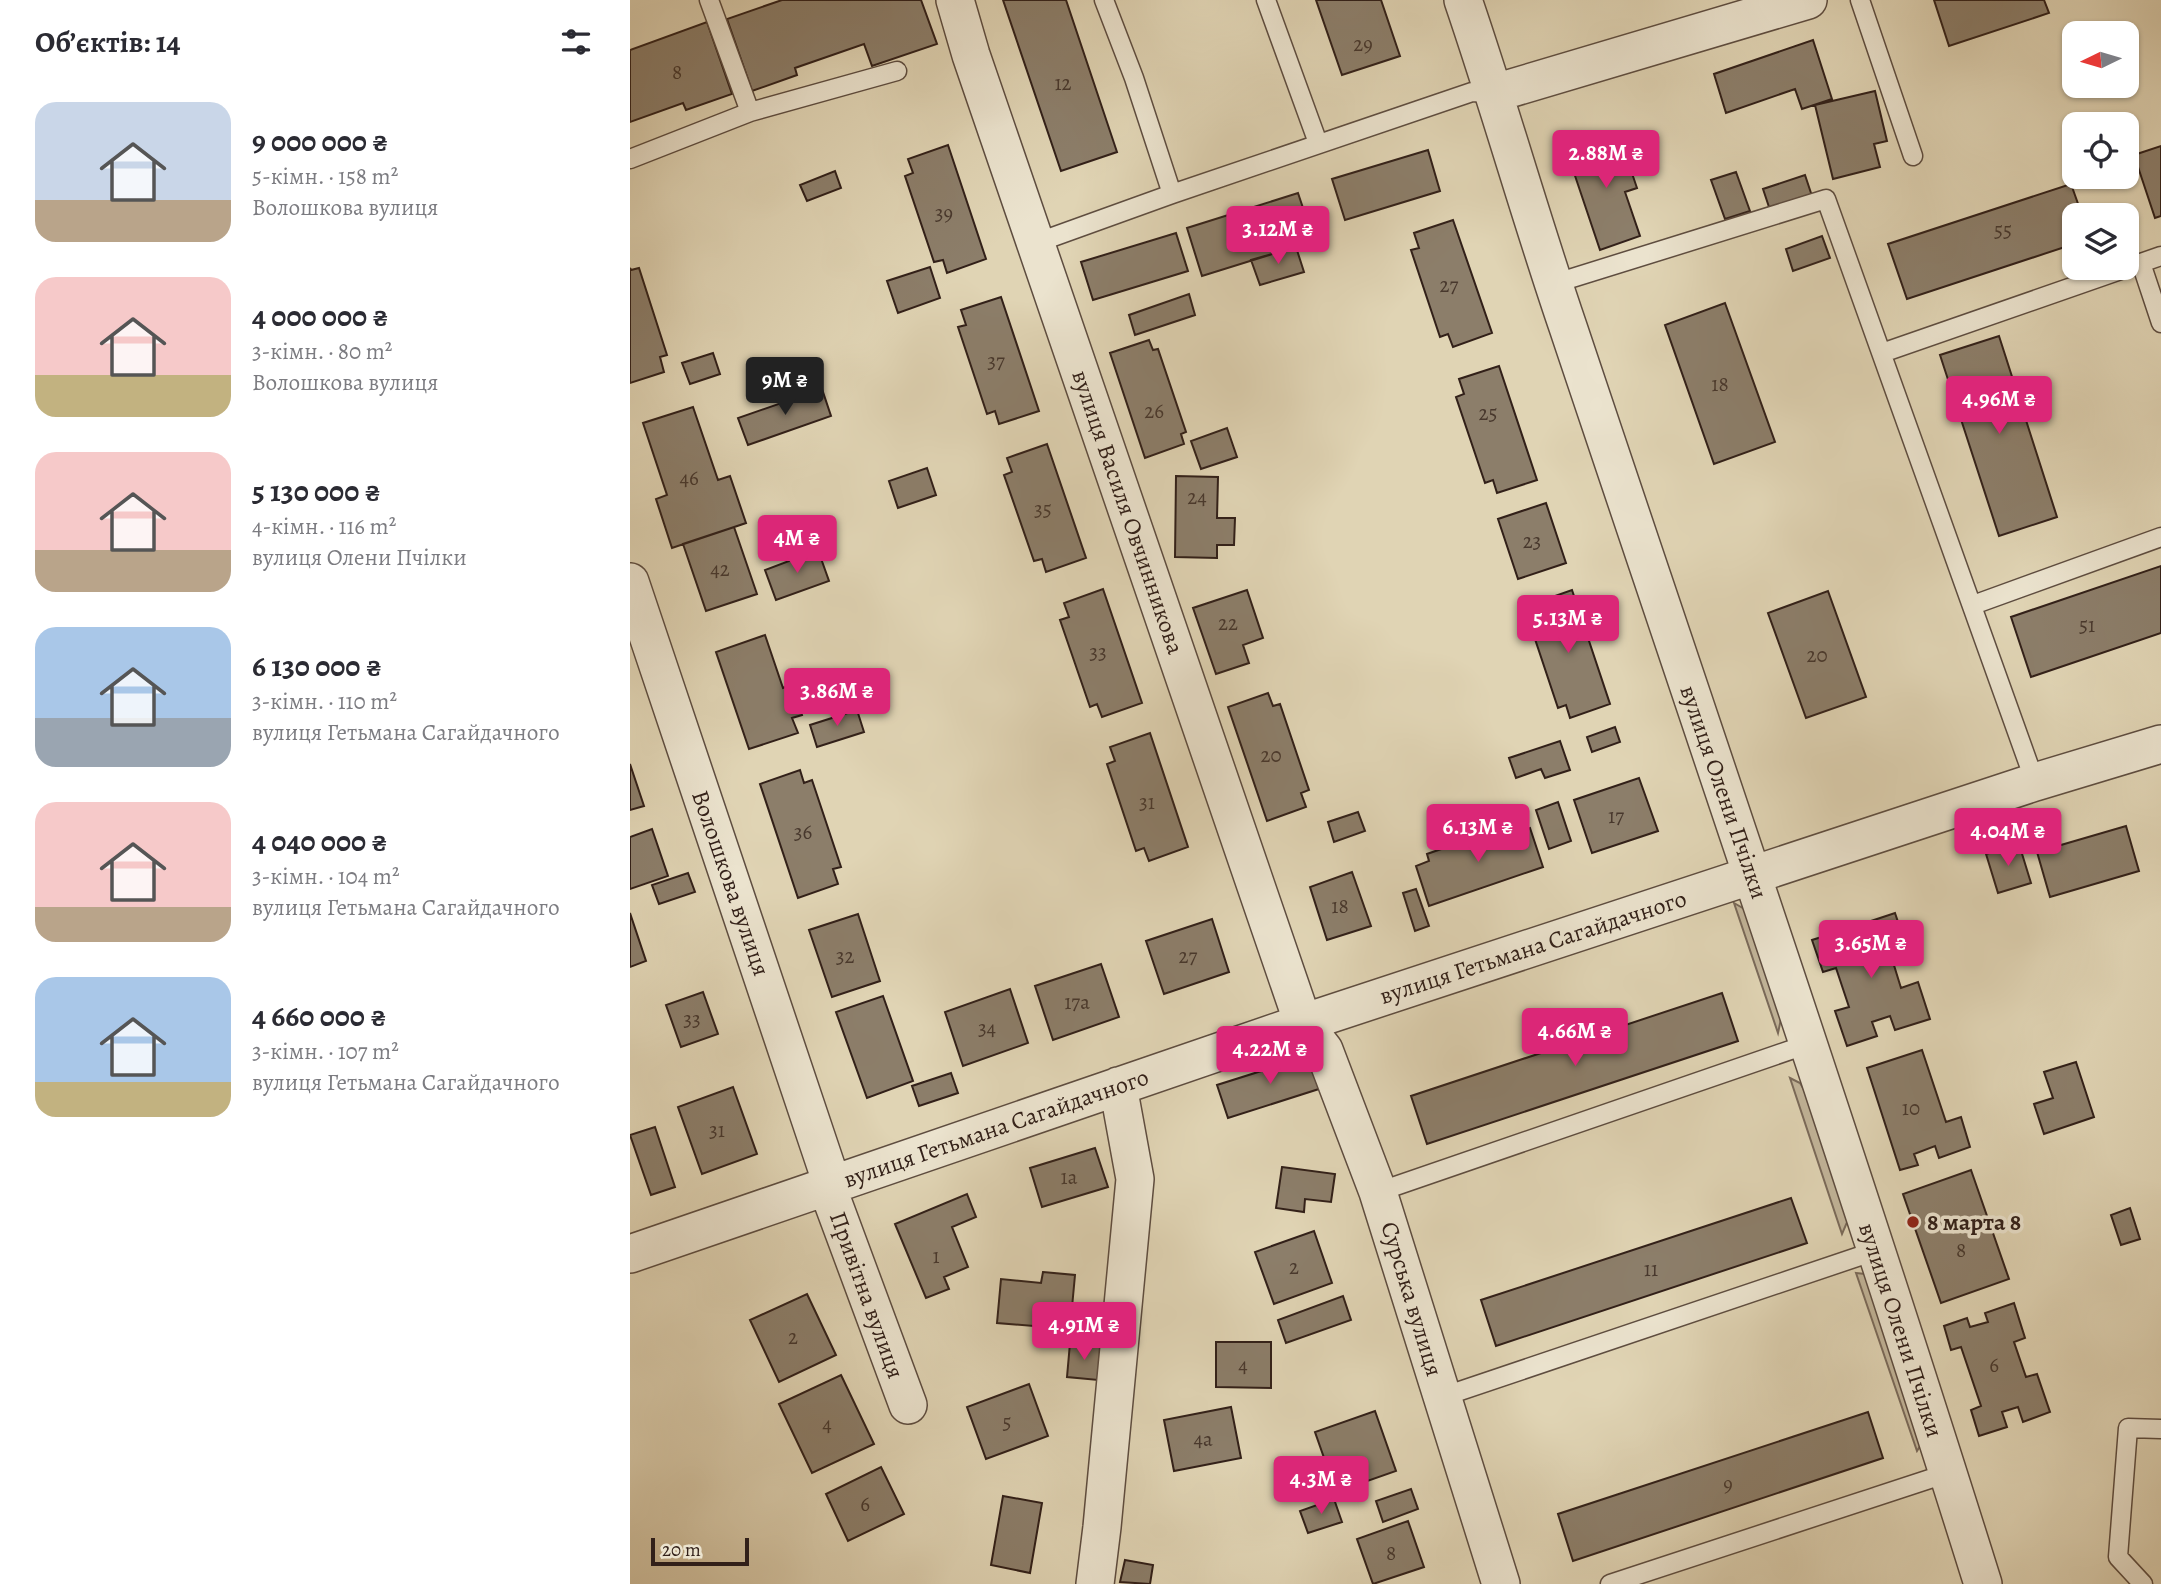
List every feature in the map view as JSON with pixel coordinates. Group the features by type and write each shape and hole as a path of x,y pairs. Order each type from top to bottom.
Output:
{"street":[{"name":"вулиця Василя Овчинникова","path":"955,0 971,55 1303,1023"},
{"name":"вулиця Олени Пчілки","path":"1463,0 1495,93 1553,284 1808,1044 1983,1584"},
{"path":"1495,93 1808,0"},
{"name":"Волошкова вулиця","path":"630,582 832,1184"},
{"name":"вулиця Гетьмана Сагайдачного","path":"630,1254 1303,1023 2035,782 2161,744"},
{"name":"Сурська вулиця","path":"1303,1023 1324,1050 1378,1192 1501,1584"},
{"path":"1095,1584 1135,1179 1118,1086"},
{"name":"Привітна вулиця","path":"832,1184 832,1200 908,1405"}],"lane":[{"path":"709,0 750,112"},
{"path":"1104,0 1134,78 1172,194"},
{"path":"1266,0 1318,143"},
{"path":"1860,0 1913,156"},
{"path":"630,159 750,112 897,71"},
{"path":"1036,243 1318,143 1472,92 1495,93"},
{"path":"1553,284 1826,199 2035,782"},
{"path":"1882,353 2161,256"},
{"path":"2141,263 2161,323"},
{"path":"1973,605 2161,537"},
{"path":"1378,1192 1808,1044"},
{"path":"1443,1397 1875,1251"},
{"path":"2143,1584 2118,1557 2128,1428 2161,1429"},
{"path":"1610,1584 1948,1473"}],"shaded area":[{"path":"1734,903 1746,910 1782,1014 1778,1033"},
{"path":"1790,1078 1800,1083 1806,1093 1848,1220 1842,1234"},
{"path":"1856,1273 1865,1274 1922,1443 1917,1451"}],"building":[{"path":"782,0 921,0 937,44 872,66 864,44 795,68 797,75 752,91 727,19"},
{"path":"1003,0 1066,0 1117,152 1061,171"},
{"path":"1316,0 1381,0 1400,56 1342,75"},
{"path":"1934,0 2044,0 2049,13 1949,46"},
{"path":"707,22 732,94 686,110 683,103 630,122 630,50"},
{"path":"1813,40 1832,99 1802,109 1795,89 1726,113 1714,74"},
{"path":"1875,91 1887,141 1874,144 1880,167 1833,179 1815,105"},
{"path":"1619,135 1637,188 1625,192 1640,236 1600,250 1567,152"},
{"path":"948,145 986,259 947,273 943,260 934,262 905,176 913,173 908,159"},
{"path":"2161,146 2161,216 2155,218 2139,170 2139,153"},
{"path":"1428,150 1440,191 1345,220 1332,179"},
{"path":"835,171 841,188 807,201 800,185"},
{"path":"1736,172 1750,211 1725,219 1711,180"},
{"path":"1805,175 1813,199 1771,213 1763,189"},
{"path":"2062,187 2073,189 2078,203 2062,203 2062,248 1907,299 1888,244"},
{"path":"1298,193 1314,241 1202,276 1187,228"},
{"path":"1453,220 1492,333 1453,347 1448,334 1440,337 1411,250 1419,248 1414,233"},
{"path":"1176,233 1188,271 1093,300 1081,262"},
{"path":"1822,236 1830,258 1793,271 1786,249"},
{"path":"1296,247 1304,272 1260,285 1251,260"},
{"path":"930,267 940,298 898,313 887,281"},
{"path":"630,268 639,268 667,355 660,357 664,372 630,383"},
{"path":"1189,294 1195,315 1135,335 1129,315"},
{"path":"1001,297 1039,411 999,424 995,411 987,414 958,327 966,325 961,310"},
{"path":"1725,303 1775,442 1714,464 1665,325"},
{"path":"1999,336 2057,517 1999,536 1940,355"},
{"path":"1149,340 1153,350 1158,349 1186,432 1181,434 1184,444 1145,458 1110,353"},
{"path":"713,353 720,374 690,384 682,363"},
{"path":"1499,366 1537,480 1497,493 1493,480 1485,483 1456,397 1464,394 1459,379"},
{"path":"822,389 831,416 748,445 738,418"},
{"path":"693,407 718,480 730,476 746,523 672,548 656,499 667,495 643,423"},
{"path":"1227,428 1237,457 1201,469 1191,441"},
{"path":"1047,444 1086,558 1046,572 1042,559 1034,561 1004,475 1012,472 1007,458"},
{"path":"927,468 936,495 898,508 889,481"},
{"path":"1176,476 1218,477 1217,518 1235,518 1234,545 1217,545 1217,558 1175,557"},
{"path":"1546,503 1566,563 1518,579 1498,519"},
{"path":"734,527 757,594 706,611 683,544"},
{"path":"818,550 829,581 776,600 765,570"},
{"path":"2161,566 2161,633 2031,677 2011,617"},
{"path":"1103,589 1142,703 1102,717 1097,704 1090,707 1060,620 1069,617 1064,603"},
{"path":"1247,590 1263,638 1243,645 1249,663 1216,674 1193,608"},
{"path":"1572,590 1610,704 1570,718 1566,705 1558,708 1529,621 1537,618 1532,604"},
{"path":"1828,591 1866,697 1806,718 1768,613"},
{"path":"765,635 783,688 792,685 802,715 792,718 798,733 749,749 716,652"},
{"path":"1268,693 1273,706 1280,704 1309,790 1301,793 1306,807 1267,821 1228,707"},
{"path":"857,710 864,732 817,747 810,725"},
{"path":"1615,727 1620,742 1592,752 1587,737"},
{"path":"1150,733 1188,847 1149,861 1144,848 1136,851 1107,764 1115,761 1110,747"},
{"path":"1560,741 1570,770 1545,778 1541,769 1516,778 1509,758"},
{"path":"630,764 644,806 630,810"},
{"path":"800,770 804,783 812,780 841,867 833,869 838,884 798,898 760,784"},
{"path":"1639,778 1658,831 1592,853 1574,800"},
{"path":"1558,802 1571,841 1549,849 1536,810"},
{"path":"1358,812 1365,831 1334,842 1328,822"},
{"path":"1513,824 1516,833 1530,828 1543,867 1429,906 1416,866 1429,861 1427,854"},
{"path":"2126,826 2139,871 2050,897 2037,852"},
{"path":"652,829 668,876 630,889 630,837"},
{"path":"2019,844 2031,883 1998,893 1986,854"},
{"path":"1352,872 1371,926 1327,940 1310,887"},
{"path":"688,873 695,892 659,904 652,885"},
{"path":"1416,889 1429,926 1415,931 1403,893"},
{"path":"630,913 646,961 630,967"},
{"path":"1895,913 1905,943 1889,949 1901,988 1918,982 1930,1019 1895,1030 1890,1016 1872,1022 1877,1036 1847,1046 1835,1011 1849,1007 1836,968 1823,972 1812,940 1838,932 1841,941 1862,934 1859,925"},
{"path":"858,914 880,981 832,997 809,930"},
{"path":"1212,919 1229,972 1164,994 1146,941"},
{"path":"1101,964 1119,1017 1053,1040 1035,986"},
{"path":"1010,989 1028,1043 963,1066 945,1012"},
{"path":"703,992 718,1034 681,1047 666,1005"},
{"path":"1722,993 1738,1041 1427,1144 1411,1096"},
{"path":"883,996 913,1081 867,1098 836,1012"},
{"path":"1922,1050 1946,1122 1961,1117 1970,1147 1939,1158 1935,1146 1914,1154 1918,1165 1900,1170 1867,1068"},
{"path":"1312,1055 1322,1088 1228,1118 1217,1085"},
{"path":"2076,1062 2094,1117 2044,1134 2034,1104 2053,1098 2044,1072"},
{"path":"951,1073 958,1093 919,1106 912,1086"},
{"path":"733,1087 757,1154 702,1174 678,1107"},
{"path":"655,1127 675,1187 651,1195 630,1135"},
{"path":"1095,1148 1108,1187 1042,1207 1030,1168"},
{"path":"1282,1167 1335,1174 1331,1202 1305,1199 1304,1212 1276,1208"},
{"path":"1971,1170 2009,1279 1941,1303 1903,1194"},
{"path":"967,1194 976,1217 952,1227 968,1267 944,1277 949,1289 926,1298 895,1224"},
{"path":"1791,1198 1807,1243 1496,1346 1481,1300"},
{"path":"2130,1208 2140,1239 2121,1245 2111,1215"},
{"path":"1314,1231 1332,1283 1274,1304 1255,1252"},
{"path":"1043,1272 1075,1275 1070,1329 997,1323 1001,1279 1041,1283"},
{"path":"807,1294 836,1355 779,1382 750,1320"},
{"path":"1343,1296 1351,1320 1286,1343 1278,1320"},
{"path":"2014,1303 2025,1338 2014,1342 2026,1377 2037,1374 2050,1412 2023,1422 2018,1407 2002,1412 2007,1427 1979,1436 1971,1410 1981,1406 1961,1347 1951,1350 1944,1326 1967,1318 1970,1327 1988,1322 1985,1313"},
{"path":"1216,1342 1271,1342 1271,1388 1216,1387"},
{"path":"1070,1343 1101,1346 1098,1380 1067,1377"},
{"path":"841,1375 874,1444 812,1473 779,1404"},
{"path":"1029,1384 1048,1436 986,1459 967,1407"},
{"path":"1231,1407 1241,1458 1174,1471 1164,1420"},
{"path":"1375,1411 1396,1471 1336,1492 1315,1432"},
{"path":"1868,1412 1883,1458 1573,1561 1558,1514"},
{"path":"881,1467 904,1514 848,1541 826,1494"},
{"path":"1411,1489 1418,1509 1383,1522 1376,1501"},
{"path":"1003,1496 1042,1503 1030,1573 991,1565"},
{"path":"1334,1499 1342,1522 1308,1533 1300,1511"},
{"path":"1408,1521 1424,1567 1373,1584 1357,1539"},
{"path":"1125,1560 1153,1565 1150,1584 1120,1582"}],"place":[{"name":"8 марта 8","path":"1913,1222"}]}
